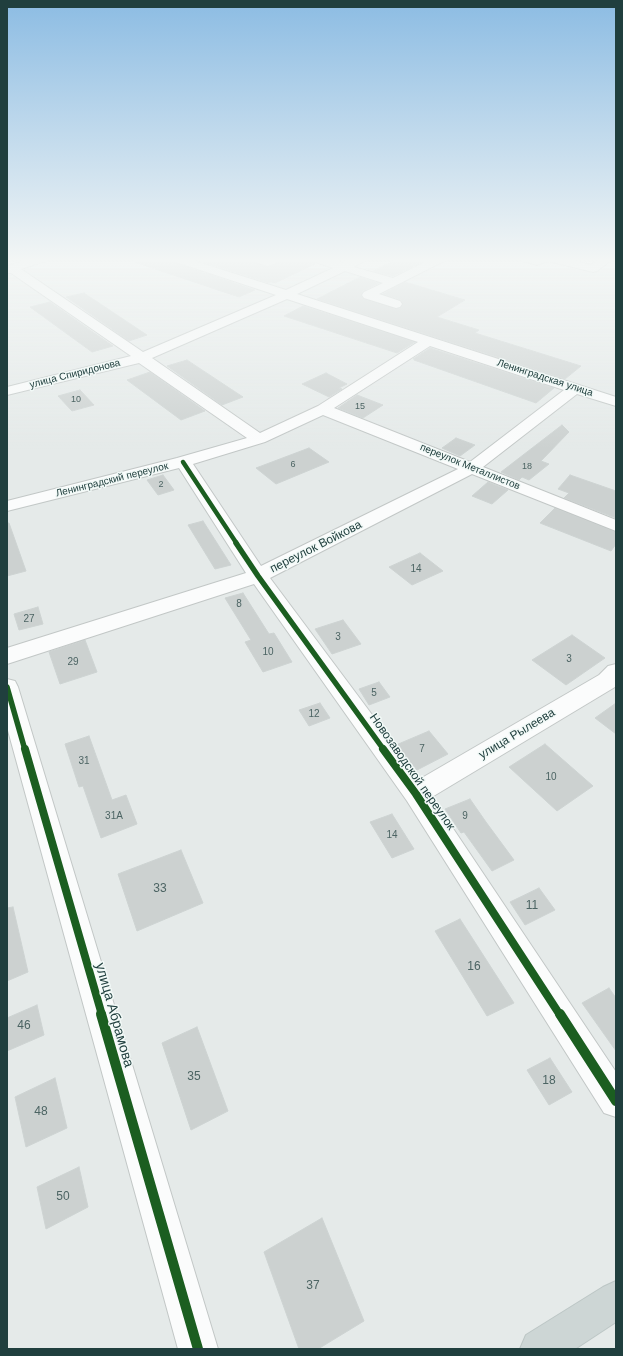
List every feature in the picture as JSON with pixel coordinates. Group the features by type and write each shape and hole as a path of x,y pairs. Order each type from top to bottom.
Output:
{"main road":[{"path":"540,1349 616,1300"}],"street":[{"path":"88,322 259,439"},
{"name":"улица Спиридонова","path":"7,391 141,358 223,322"},
{"name":"Ленинградская улица","path":"371,322 616,402"},
{"name":"Ленинградский переулок","path":"7,506 183,462 259,439 323,409 429,341"},
{"name":"переулок Войкова","path":"7,656 258,576 472,468 575,388"},
{"name":"переулок Металлистов","path":"323,409 616,526"},
{"name":"Новозаводской переулок","path":"183,462 258,576 416,794 616,1101"},
{"name":"улица Рылеева","path":"416,794 613,680"},
{"name":"улица Абрамова","path":"7,687 198,1349"}],"building":[{"path":"51,322 79,322 113,346 92,352"},
{"path":"102,322 128,322 147,335 129,341"},
{"path":"303,322 354,322 415,342 397,353"},
{"path":"389,322 454,322 479,330 475,333 581,366 565,379"},
{"path":"430,348 554,388 536,403 413,359"},
{"path":"187,360 243,397 222,405 167,366"},
{"path":"150,372 205,411 181,420 127,380"},
{"path":"326,373 347,384 339,388 342,389 329,397 302,384"},
{"path":"80,390 94,405 72,411 58,396"},
{"path":"357,395 383,405 363,418 338,408"},
{"path":"562,425 569,432 541,461 549,464 529,480 522,477 519,480 501,472"},
{"path":"456,438 475,445 460,456 442,448"},
{"path":"309,448 329,462 276,484 256,468"},
{"path":"163,475 174,490 158,495 147,480"},
{"path":"570,475 616,491 616,518 564,498 569,493 558,489"},
{"path":"488,482 508,490 492,504 472,496"},
{"path":"555,508 616,532 616,544 611,551 540,523"},
{"path":"203,521 231,565 215,569 188,525"},
{"path":"7,523 9,523 26,571 7,576"},
{"path":"420,553 443,571 412,585 389,567"},
{"path":"243,593 269,634 274,633 292,662 263,672 245,642 251,640 225,598"},
{"path":"38,607 43,624 19,630 14,614"},
{"path":"343,620 361,644 332,654 315,629"},
{"path":"572,635 605,658 566,685 532,660"},
{"path":"85,640 97,672 60,684 49,652"},
{"path":"379,682 390,697 369,705 359,689"},
{"path":"320,703 330,718 309,726 299,710"},
{"path":"616,703 616,734 595,718"},
{"path":"429,731 448,754 417,770 396,745"},
{"path":"89,736 112,800 126,795 137,824 101,838 83,786 79,787 65,744"},
{"path":"545,744 593,786 557,811 509,767"},
{"path":"470,799 514,860 492,871 464,832 461,833 445,809"},
{"path":"392,814 414,849 392,858 370,822"},
{"path":"181,850 203,903 137,931 118,874"},
{"path":"539,888 555,910 525,925 510,902"},
{"path":"13,907 28,972 7,981 7,908"},
{"path":"460,919 514,1003 487,1016 435,931"},
{"path":"609,988 616,998 616,1051 582,1003"},
{"path":"37,1005 44,1035 7,1051 7,1018"},
{"path":"197,1027 228,1111 191,1130 162,1043"},
{"path":"550,1058 572,1092 549,1105 527,1070"},
{"path":"55,1078 67,1128 26,1147 15,1097"},
{"path":"79,1167 88,1207 46,1229 37,1187"},
{"path":"322,1218 364,1321 318,1349 299,1349 264,1252"}],"cycle path":[{"path":"183,462 258,576 416,794 616,1101"},
{"path":"7,687 198,1349"}]}
